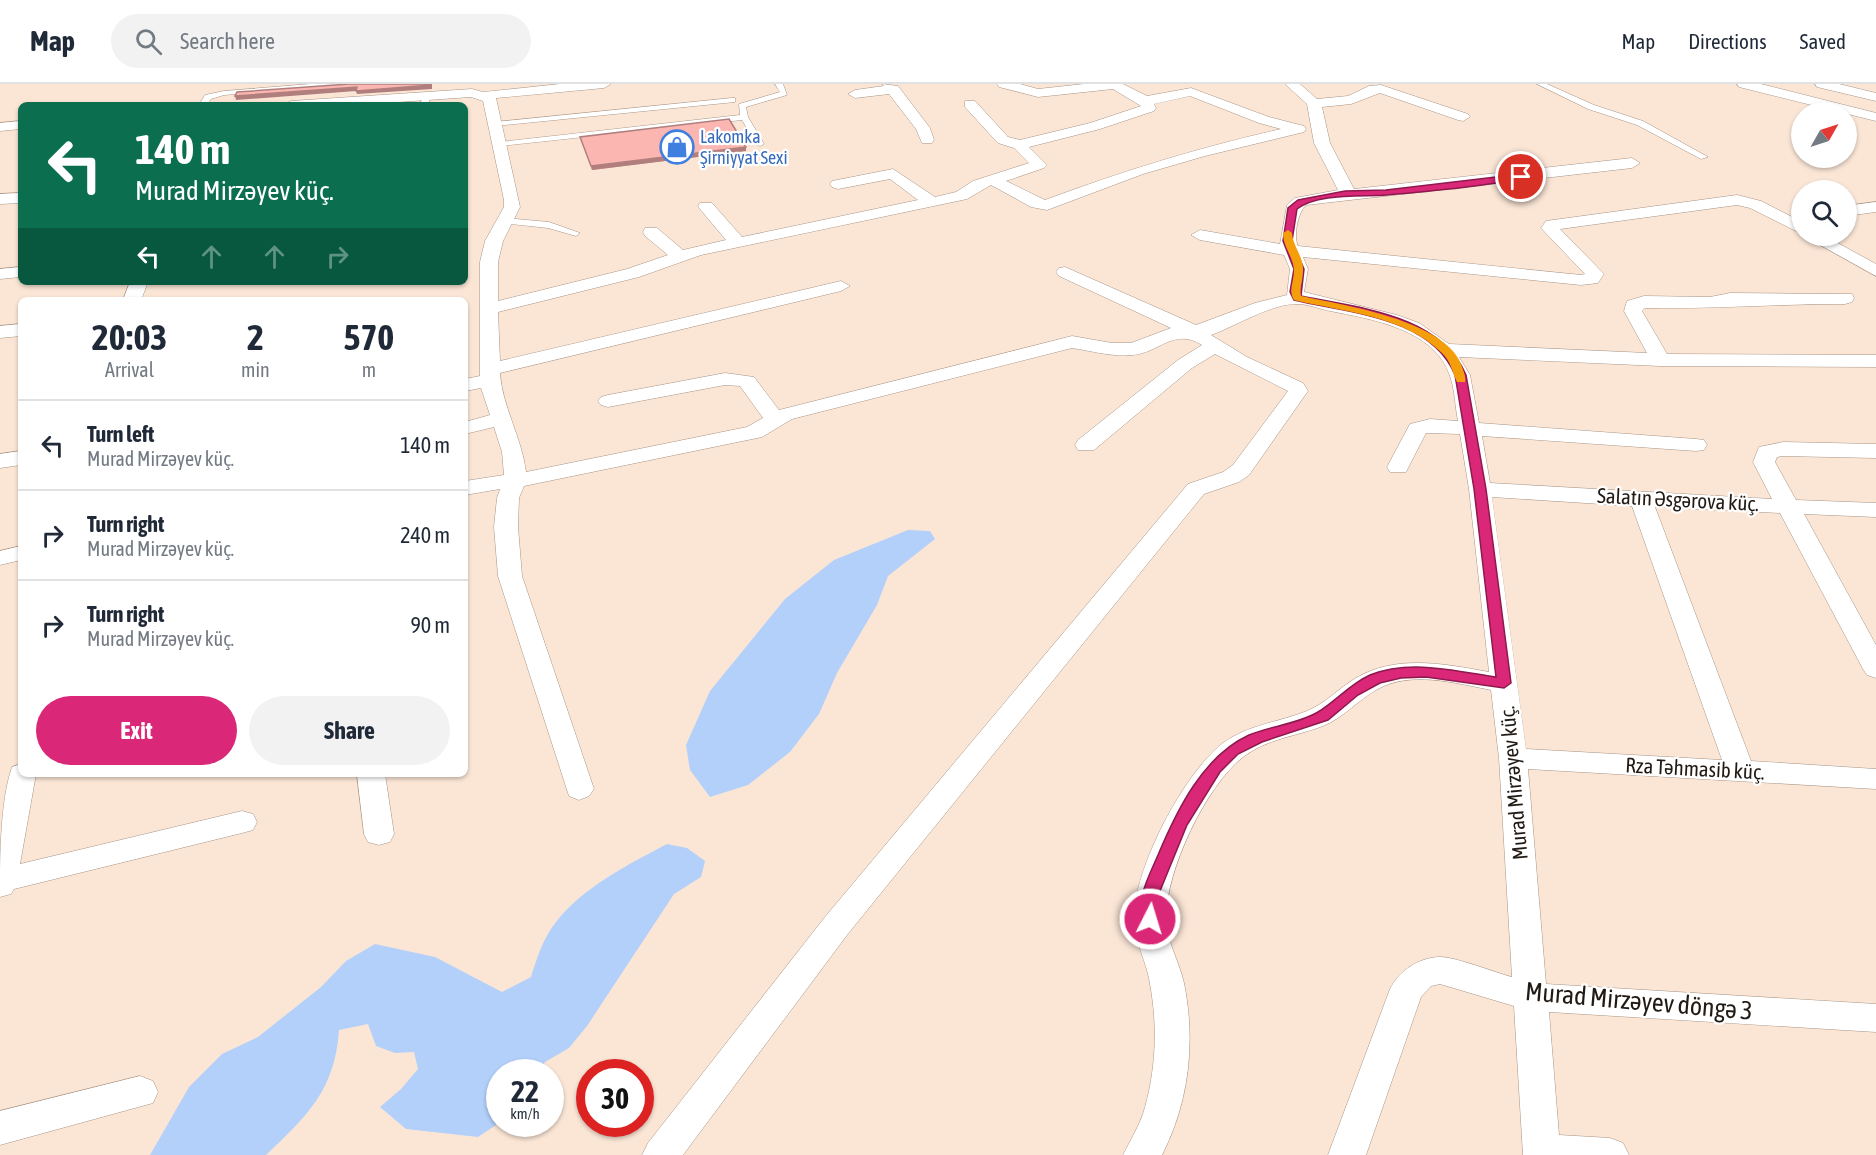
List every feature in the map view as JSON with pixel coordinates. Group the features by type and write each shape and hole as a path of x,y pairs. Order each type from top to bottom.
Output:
{"street":[{"path":"371,102 425,100 604,84"},
{"path":"1005,84 1038,93 1114,85 1149,105 1146,110 1019,145"},
{"path":"1292,84 1314,103 1351,100 1374,89 1381,89 1463,117"},
{"path":"1744,84 1876,117"},
{"path":"1822,84 1876,97"},
{"path":"855,94 891,87 923,128 927,140"},
{"path":"1145,101 1191,92 1264,120 1308,129 1322,143 1346,189 1345,194"},
{"path":"486,95 489,98 512,200 512,207 494,241 481,325 501,419 513,452 516,479 508,498 506,527 510,576 579,789"},
{"path":"1308,129 1314,103"},
{"path":"481,325 528,301 623,275 680,256 961,196 972,187 1039,165 1019,145 1003,140 970,104"},
{"path":"0,127 18,125"},
{"path":"993,180 1037,204 1047,205 1169,161 1308,129"},
{"path":"1086,445 1185,364 1216,327 1275,303 1297,298 1295,292 1299,269 1287,241 1293,208 1301,201 1345,194 1386,192 1632,163"},
{"path":"838,184 893,174 933,203"},
{"path":"0,199 18,198"},
{"path":"1200,235 1292,251 1581,280 1592,279 1595,274 1549,228 1552,225 1737,200 1755,204 1791,223"},
{"path":"706,206 737,242"},
{"path":"1857,210 1876,207"},
{"path":"1783,219 1791,218"},
{"path":"651,232 680,256"},
{"path":"1831,246 1876,271"},
{"path":"0,274 18,272"},
{"path":"661,1155 836,926 1196,489 1207,483 1232,478 1241,470 1298,391 1296,387 1240,361 1205,339 1065,272"},
{"path":"468,384 490,375 841,286"},
{"name":"Murad Mirzəyev küç.","path":"1297,298 1378,315 1408,326 1445,350 1454,361 1460,375 1480,489 1513,758 1542,1153"},
{"path":"1660,360 1633,311 1635,305 1644,302 1710,303 1730,298 1845,298"},
{"path":"0,332 18,330"},
{"path":"468,487 578,470 754,432 776,419 1072,342 1124,350 1134,349 1170,334 1205,339"},
{"path":"1445,350 1660,360 1876,361"},
{"path":"608,401 726,379 739,379 747,381 765,408 776,419"},
{"path":"468,427 501,419"},
{"path":"1398,466 1418,429 1430,425 1469,430 1696,444"},
{"path":"1876,451 1783,449 1767,452 1764,462 1876,669"},
{"path":"0,461 18,458"},
{"name":"Salatın Əsgərova küç.","path":"1480,489 1641,500 1876,510"},
{"path":"1641,500 1740,771"},
{"path":"0,558 18,554"},
{"path":"1142,1155 1150,1142 1168,1092 1173,1038 1167,984 1150,919 1152,891 1179,824 1215,768 1232,750 1257,738 1322,716 1353,692 1375,679 1401,673 1426,672 1504,683"},
{"name":"Rza Təhmasib küç.","path":"1513,758 1876,779"},
{"path":"21,777 1,882 242,822"},
{"path":"371,777 379,834"},
{"name":"Murad Mirzəyev döngə 3","path":"1347,1155 1407,989 1420,976 1440,970 1531,997 1876,1018"},
{"path":"0,1128 140,1092"},
{"path":"1542,1153 1610,1155"}],"lane":[{"path":"205,102 208,97 224,93 339,84"},
{"path":"760,144 744,117 742,106 784,93 779,84"},
{"path":"1541,84 1591,107 1640,123 1704,157"},
{"path":"495,124 732,100"},
{"path":"500,144 744,117"},
{"path":"505,221 549,225 576,233"}],"water":[{"path":"908,530 930,531 935,539 888,576 877,605 837,673 819,714 790,752 748,785 710,797 690,770 686,745 710,691 785,599 834,560"},
{"path":"667,844 687,848 705,861 701,877 674,894 587,1026 569,1048 550,1059 486,1059 486,1132 478,1137 406,1129 380,1107 401,1089 418,1069 414,1052 395,1053 376,1046 368,1024 339,1030 332,1069 325,1086 306,1114 266,1155 150,1155 189,1087 222,1054 258,1037 321,987 346,961 375,944 435,957 502,992 531,977 547,935 579,898 637,860"}],"building":[{"path":"349,84 431,85 356,91 357,87 235,96 237,92"},
{"path":"729,119 746,147 591,166 580,137"}],"slow traffic":[{"path":"1288,233 1288,245 1299,269 1295,292 1297,298 1378,315 1408,326 1430,338 1445,350 1454,361 1461,379"}],"place":[{"name":"Lakomka Şirniyyat Sexi","path":"677,147"}],"route":[{"path":"1150,919 1152,891 1179,824 1215,768 1232,750 1257,738 1322,716 1338,706 1353,692 1375,679 1401,673 1426,672 1504,683 1480,489 1460,375 1454,361 1430,338 1408,326 1378,315 1297,298 1295,292 1299,269 1287,241 1289,219 1293,208 1301,201 1345,194 1386,192 1521,177"}]}
